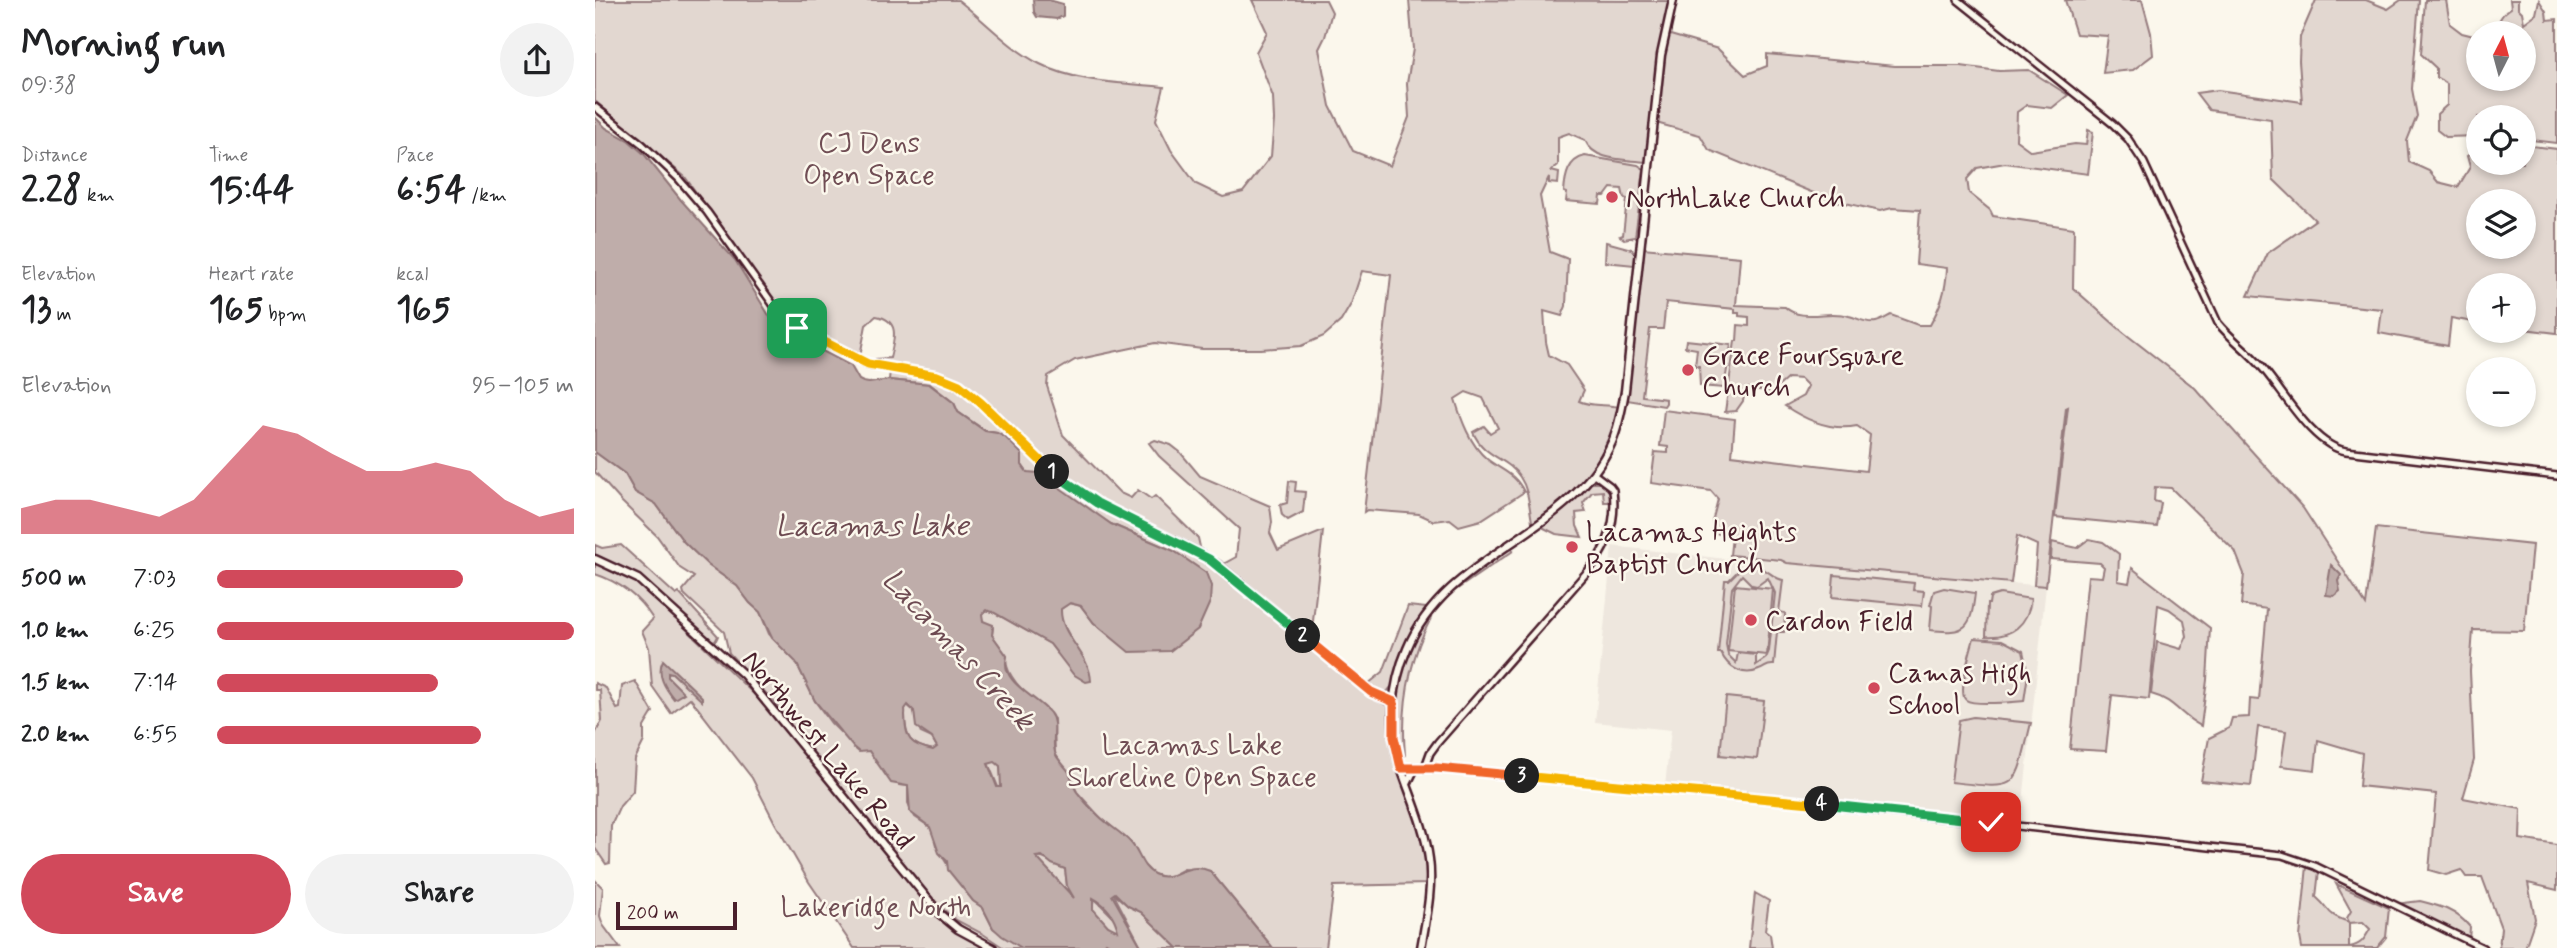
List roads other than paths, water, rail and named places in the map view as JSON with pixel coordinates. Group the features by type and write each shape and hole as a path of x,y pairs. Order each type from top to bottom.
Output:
{"main road":[{"path":"1421,948 1430,886 1430,859 1394,737 1394,702 1404,655 1431,606 1458,580 1570,501 1594,474 1612,444 1623,404 1661,55 1673,0"},
{"name":"Northwest Lake Road","path":"595,559 638,579 744,675 940,914 958,929 993,948"},
{"path":"1407,784 1415,768"}],"street":[{"path":"1958,0 2128,139 2143,162 2218,323 2260,364 2320,439 2343,451 2557,475"},
{"path":"595,107 642,144 678,178 707,212 775,307 797,328 868,364 937,376 959,385 981,403 1042,464 1072,487 1097,503 1209,559 1367,689 1394,702"},
{"path":"1426,764 1438,742 1602,553 1610,534 1614,496 1610,485 1594,474"},
{"path":"1401,768 1406,765 1426,764 1437,768"},
{"path":"1401,768 1437,768 1762,798 2270,854 2302,861 2483,948"}],"water":[{"path":"1033,0 1049,0 1063,4 1063,16 1057,19 1037,17"},
{"name":"Lacamas Lake","path":"595,117 606,128 628,140 644,154 735,260 770,317 788,333 851,366 863,382 889,380 929,384 954,403 958,412 985,431 1005,437 1022,454 1022,465 1027,472 1039,473 1111,524 1174,551 1206,573 1211,586 1210,602 1198,629 1170,651 1129,652 1094,623 1081,606 1070,603 1061,609 1065,628 1086,662 1091,681 1086,682 1073,674 1050,644 993,612 986,610 982,614 983,621 993,625 992,635 1007,656 1006,666 1014,681 1053,717 1054,750 1085,802 1128,840 1154,874 1167,876 1193,868 1210,871 1273,948 1178,948 1141,912 1128,906 1115,893 1112,895 1142,948 1116,948 1106,942 1100,948 1022,948 1002,936 993,928 983,908 973,901 948,870 947,861 939,853 930,827 910,812 908,786 891,783 869,751 859,752 853,747 815,701 796,662 772,638 760,612 737,586 708,565 684,542 656,504 635,492 625,474 595,452","holes":["908,705 914,711 916,727 932,738 937,747 933,750 910,740 905,723 905,709","995,762 1000,766 1001,787 997,787 988,764","1042,856 1065,869 1067,886 1074,898 1036,857","1093,898 1109,912 1118,931 1108,926 1093,909"]},
{"path":"2331,565 2341,575 2338,581 2340,591 2334,596 2326,595"},
{"path":"663,660 702,697 702,701 668,672 668,677 684,693 674,699 661,676"}],"place":[{"name":"NorthLake Church","path":"1612,197"},
{"name":"Grace Foursquare Church","path":"1688,370"},
{"name":"Lacamas Heights Baptist Church","path":"1572,547"},
{"name":"Cardon Field","path":"1751,620"},
{"name":"Camas High School","path":"1874,688"}],"park label":[{"name":"CJ Dens Open Space","path":"869,158"},
{"name":"Lacamas Lake Shoreline Open Space","path":"1192,760"},
{"name":"Lakeridge North","path":"876,906"}],"water label":[{"name":"Lacamas Creek","path":"959,649"}]}
